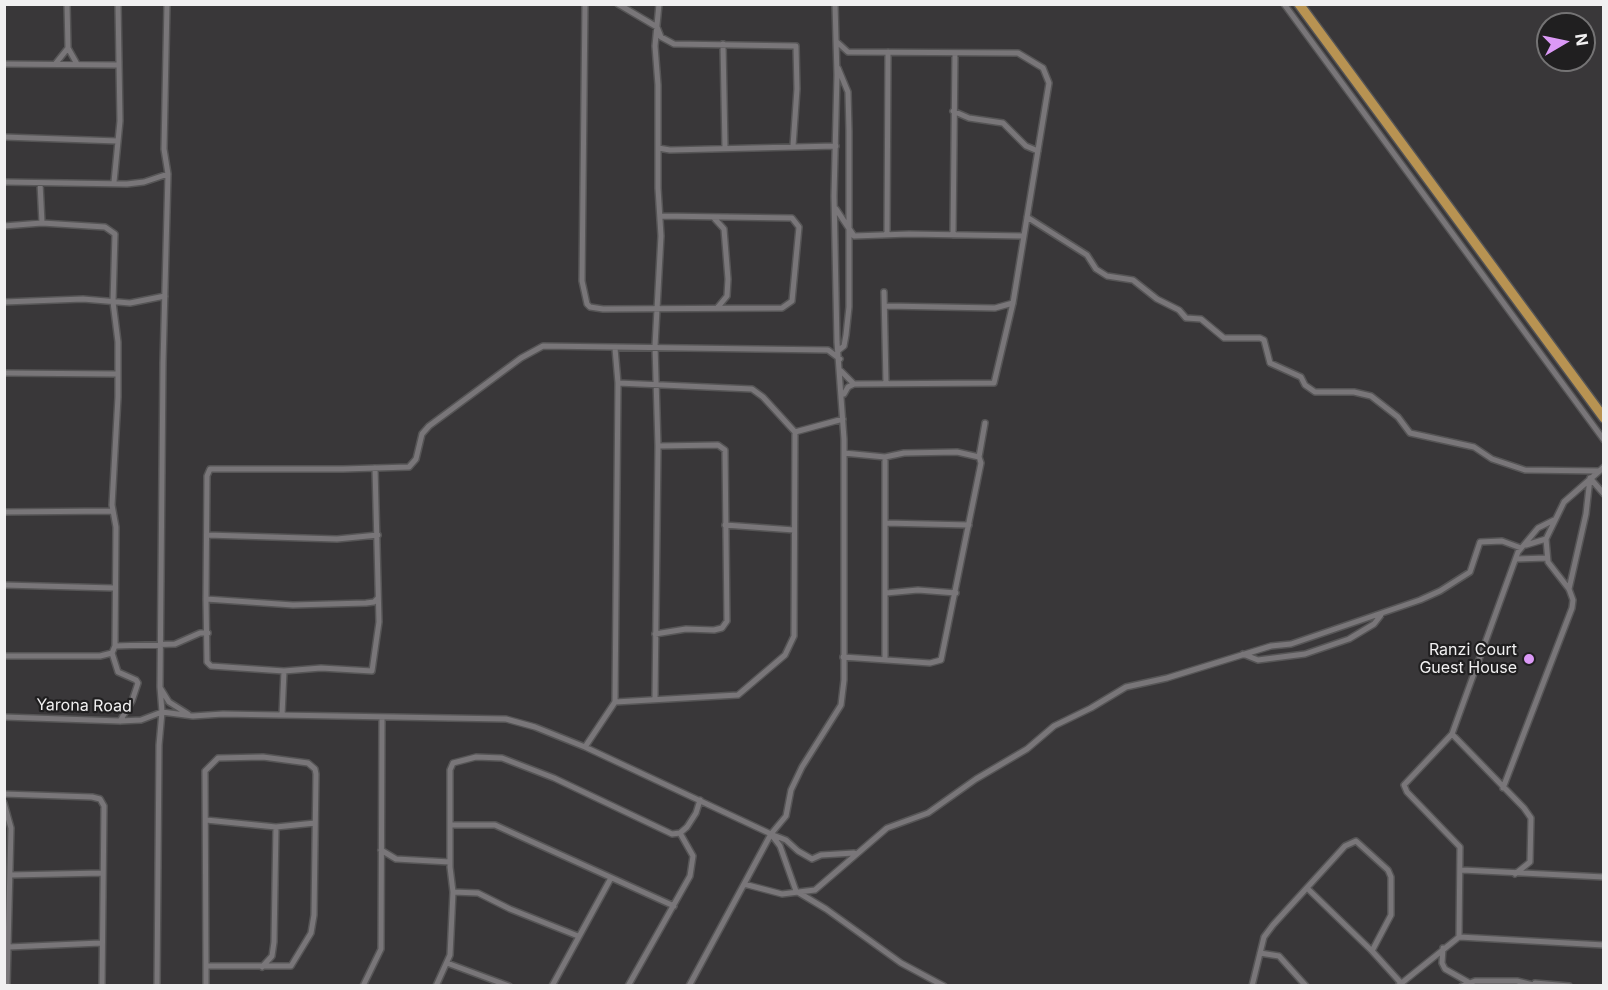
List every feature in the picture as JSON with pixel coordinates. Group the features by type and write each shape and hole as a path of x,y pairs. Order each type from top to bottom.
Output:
{"highway":[{"path":"1299,4 1604,418"}],"street":[{"path":"55,64 65,55 68,48 67,4"},
{"path":"114,182 120,98 117,65 118,4"},
{"path":"157,986 168,174 164,149 167,4"},
{"path":"585,4 583,293 590,308 789,306 795,295 799,226 792,218 660,216"},
{"path":"618,4 657,27 661,37 674,44 796,46 797,90 793,146"},
{"path":"655,698 658,446 656,346 659,308 660,216 657,27 659,4"},
{"path":"689,986 771,834 786,816 791,790 802,767 840,705 843,657 844,453 843,396 840,350 837,342 835,4"},
{"path":"1284,4 1604,440"},
{"path":"837,42 848,52"},
{"path":"723,44 725,148"},
{"path":"68,48 77,64"},
{"path":"837,63 842,53 848,52 1018,53 1043,68 1049,83 1049,98 1013,303 994,383 854,384 848,387 843,396"},
{"path":"887,234 888,52"},
{"path":"953,235 955,53"},
{"path":"837,63 846,83 849,104 849,307 844,346 840,350"},
{"path":"4,64 117,65"},
{"path":"953,111 969,118 1003,123 1026,146 1038,152"},
{"path":"4,137 118,141"},
{"path":"658,147 670,150 836,146"},
{"path":"4,182 144,182 168,174"},
{"path":"40,183 42,223"},
{"path":"835,207 854,236"},
{"path":"1028,217 1087,255 1096,270 1107,276 1133,280 1158,299 1179,310 1186,318 1201,319 1224,338 1264,340 1270,363 1301,377 1305,385 1315,392 1354,392 1371,396 1398,417 1410,433 1474,447 1492,459 1525,470 1601,469"},
{"path":"714,218 724,229 728,279 726,297 718,307"},
{"path":"4,226 42,223 111,230 117,239 113,302 118,342 113,511 116,535 115,646 112,653 118,672 138,683 132,701 120,721"},
{"path":"837,255 854,236 887,234 1023,236"},
{"path":"884,292 886,383"},
{"path":"4,302 76,299 141,302 165,296"},
{"path":"886,306 995,308 1013,303"},
{"path":"828,350 837,342"},
{"path":"375,468 379,622 372,671 321,668 284,671 213,667 207,662 207,476 210,469 409,467 416,459 422,434 429,426 530,352 555,345 615,348 656,346 828,350 840,359"},
{"path":"585,747 615,702 618,383 615,348"},
{"path":"840,370 854,384"},
{"path":"4,373 117,374"},
{"path":"615,702 738,695 785,655 794,636 795,432 764,397 752,389 618,383"},
{"path":"795,432 843,419"},
{"path":"843,657 885,658 930,663 939,661 956,593 981,464 979,457 985,423"},
{"path":"655,634 686,629 714,630 722,628 727,621 725,450 718,445 658,446"},
{"path":"844,453 885,457 904,453 957,452 979,457"},
{"path":"885,457 885,658"},
{"path":"1503,788 1572,608 1573,600 1569,588 1547,558 1549,547 1546,539 1564,502 1601,469"},
{"path":"1590,478 1604,494"},
{"path":"1569,588 1585,522 1590,478"},
{"path":"4,512 113,511"},
{"path":"1459,936 1462,856 1456,840 1407,792 1404,785 1452,734 1516,559 1523,546 1538,528 1554,520"},
{"path":"885,523 969,525"},
{"path":"725,525 794,530"},
{"path":"207,536 337,539 378,535"},
{"path":"744,884 782,894 799,894 815,890 855,853 887,828 928,813 976,779 1027,749 1054,726 1092,708 1126,687 1167,678 1243,654 1292,644 1440,591 1470,572 1480,542 1502,541 1523,546 1546,539"},
{"path":"1516,559 1547,558"},
{"path":"4,585 114,588"},
{"path":"886,593 918,590 956,593"},
{"path":"206,599 293,605 366,603 374,602 378,598"},
{"path":"1243,654 1258,660 1305,654 1348,639 1374,624 1381,614"},
{"path":"115,646 176,644 200,633 208,633"},
{"path":"4,656 74,657 112,653"},
{"path":"282,715 284,671"},
{"path":"160,687 169,702 193,716"},
{"path":"162,712 193,716 282,715 382,719 506,719 535,727 585,747 786,840 798,851 812,859 821,855 855,853"},
{"name":"Yarona Road","path":"4,717 120,721 141,720 162,712"},
{"path":"363,986 381,949 382,719"},
{"path":"1452,734 1531,818 1530,862 1542,874"},
{"path":"206,966 291,966 311,933 314,915 315,768 308,763 263,757 218,758 208,765 205,771 206,986"},
{"path":"436,986 450,955 453,892 450,862 450,770 453,763 462,759 502,758 554,778 672,834 680,833 692,821 700,800"},
{"path":"4,794 100,799 104,806 102,986"},
{"path":"4,803 11,828 7,986"},
{"path":"206,820 276,827 315,823"},
{"path":"450,825 495,825 674,906"},
{"path":"262,967 272,956 274,942 276,827"},
{"path":"628,986 687,883 693,862 680,833"},
{"path":"771,834 780,846 793,889 826,909 901,963 944,986"},
{"path":"1252,986 1264,937 1346,846 1356,841 1391,877 1391,915 1372,951"},
{"path":"381,850 396,859 450,862"},
{"path":"1515,873 1530,862"},
{"path":"1462,870 1604,877"},
{"path":"10,875 103,873"},
{"path":"552,986 612,878"},
{"path":"1308,889 1372,951 1399,984 1459,936 1604,945"},
{"path":"453,892 478,893 510,909 578,936"},
{"path":"8,947 101,943"},
{"path":"1443,948 1442,963 1445,969 1468,982 1569,986"},
{"path":"1260,953 1280,956 1306,986"},
{"path":"447,963 509,986"},
{"path":"1462,986 1468,982"}],"place":[{"name":"Ranzi Court Guest House","path":"1529,659"}]}
